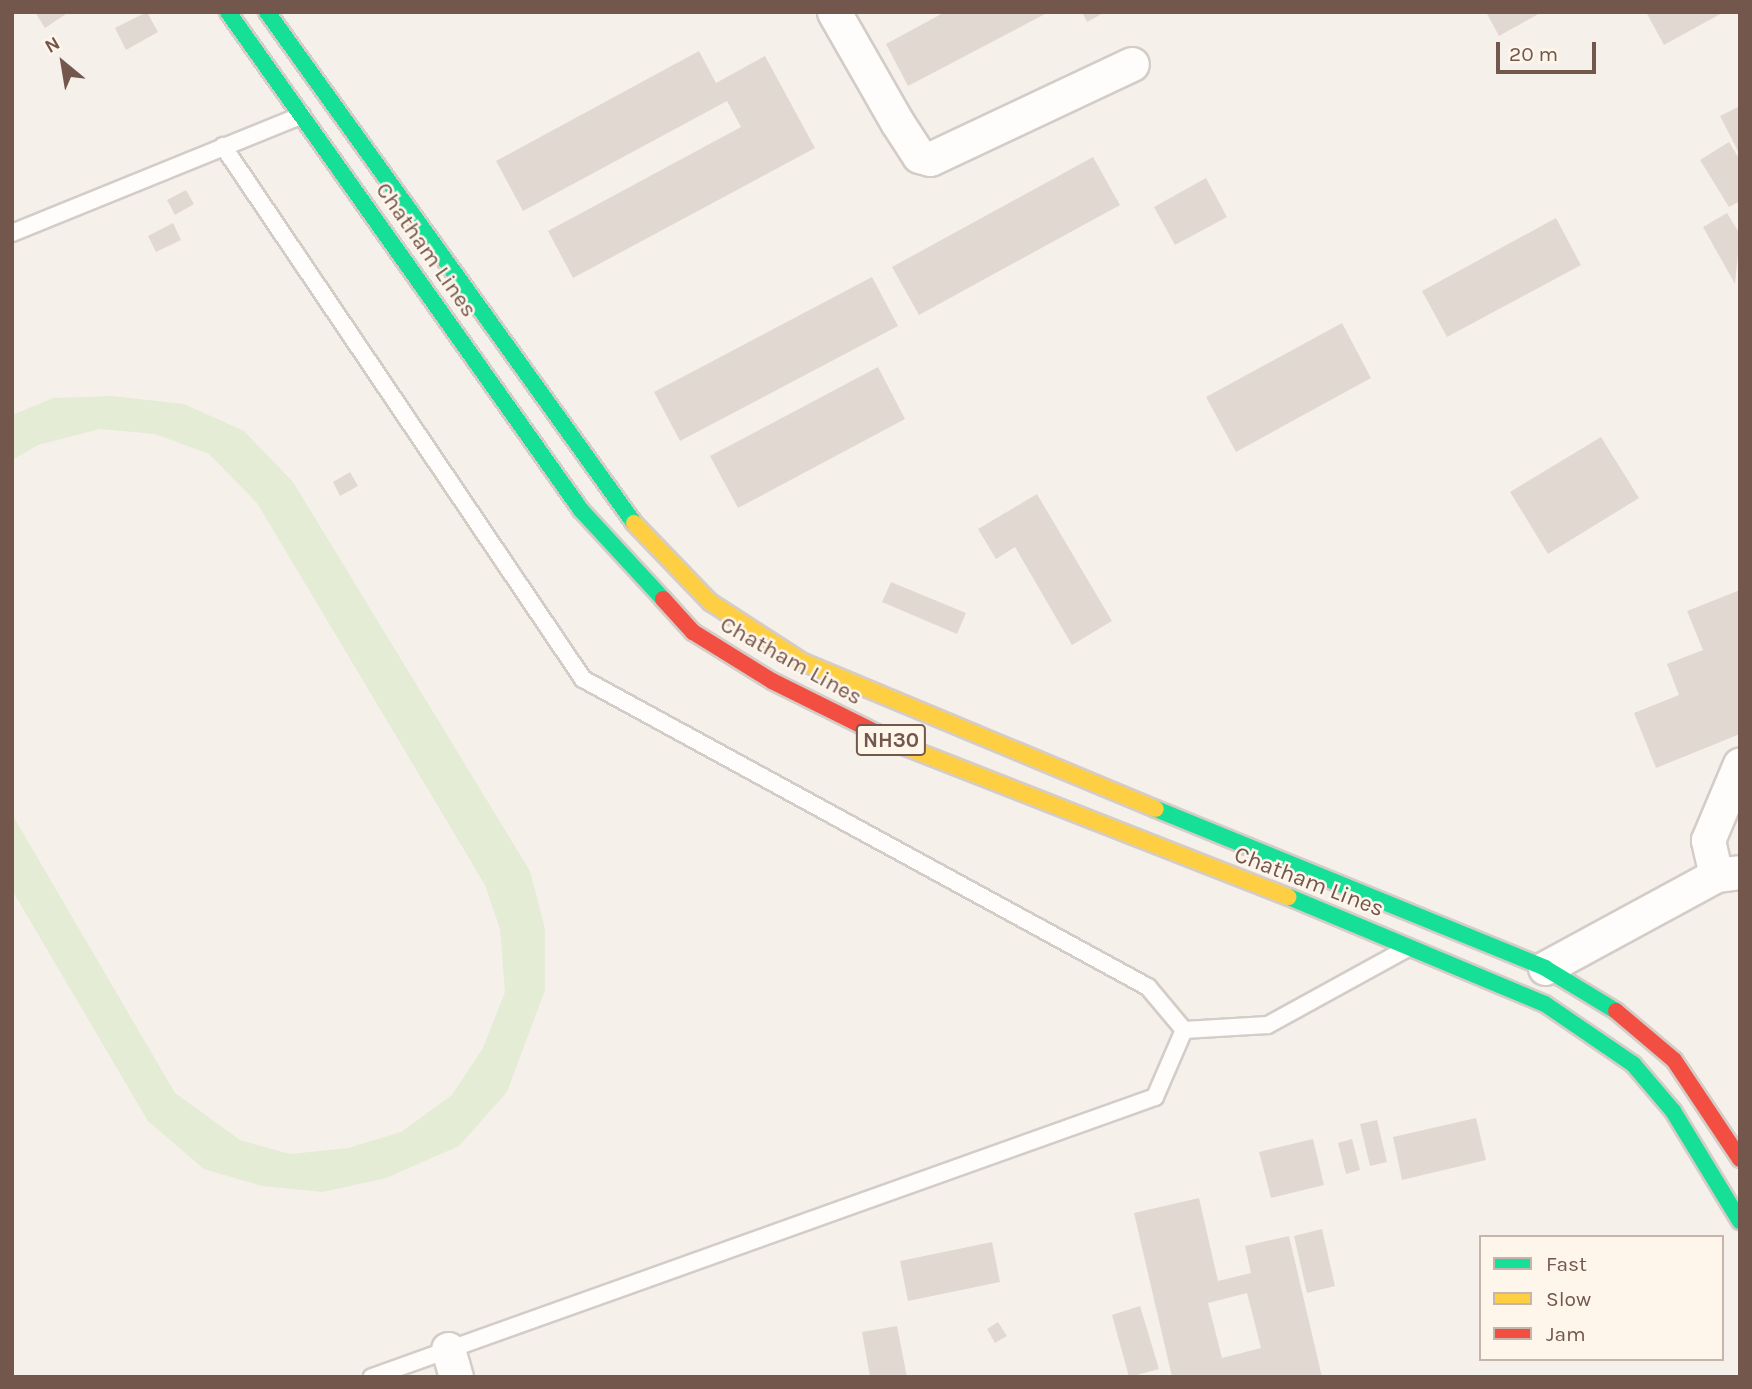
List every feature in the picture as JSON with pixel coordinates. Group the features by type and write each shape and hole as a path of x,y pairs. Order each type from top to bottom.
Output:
{"highway":[{"name":"Chatham Lines","path":"228,12 582,510 693,632 772,681 894,742 1411,946 1545,1004 1633,1064 1673,1111 1740,1221"},
{"name":"Chatham Lines","path":"267,12 628,516 710,601 803,662 887,699 1462,930 1545,968 1629,1019 1674,1060 1740,1159"}],"street":[{"path":"834,12 919,156 930,159 1132,64"},
{"path":"1545,968 1728,874 1708,840 1740,764"}],"lane":[{"path":"12,233 332,102"},
{"path":"223,146 583,679 1148,986 1184,1030"},
{"path":"1184,1030 1268,1025 1411,946"},
{"path":"372,1377 452,1363 1155,1097 1184,1030"}],"green space":[{"path":"112,396 184,404 244,431 293,482 530,871 545,929 545,990 507,1092 459,1146 386,1178 323,1192 262,1186 204,1169 148,1121 12,890 12,814 175,1093 240,1140 290,1154 348,1148 401,1132 452,1095 483,1048 505,992 500,929 485,885 257,503 209,454 155,434 100,429 38,445 12,460 12,415 53,398"}],"building":[{"path":"35,12 69,12 45,28"},
{"path":"147,12 158,32 126,50 115,28"},
{"path":"945,12 1049,12 908,86 886,44"},
{"path":"1082,12 1105,12 1087,22"},
{"path":"1486,12 1542,12 1499,36"},
{"path":"1646,12 1724,12 1664,45"},
{"path":"699,51 716,83 765,56 815,148 573,278 548,231 741,127 727,101 523,211 496,161"},
{"path":"1740,106 1740,155 1720,116"},
{"path":"1729,142 1740,160 1740,201 1729,207 1700,160"},
{"path":"1093,157 1120,205 919,315 892,267"},
{"path":"1206,178 1227,217 1175,245 1154,207"},
{"path":"186,190 194,204 175,215 167,200"},
{"path":"1727,213 1740,234 1735,284 1703,227"},
{"path":"1556,218 1581,265 1447,337 1422,291"},
{"path":"173,223 181,240 156,252 148,236"},
{"path":"872,277 898,326 680,441 654,392"},
{"path":"1342,323 1371,378 1236,452 1206,397"},
{"path":"878,367 905,419 738,508 710,456"},
{"path":"1601,437 1639,498 1548,554 1510,492"},
{"path":"350,472 358,486 340,496 333,482"},
{"path":"1037,494 1112,621 1072,645 1015,547 996,559 978,529"},
{"path":"891,582 966,613 957,634 882,602"},
{"path":"1740,590 1740,734 1656,768 1634,713 1679,695 1667,664 1703,650 1687,611"},
{"path":"1476,1118 1486,1160 1402,1180 1393,1137"},
{"path":"1377,1120 1387,1162 1370,1166 1360,1124"},
{"path":"1313,1139 1324,1185 1271,1198 1259,1152"},
{"path":"1352,1139 1360,1170 1346,1174 1338,1143"},
{"path":"1199,1198 1218,1281 1251,1273 1245,1246 1289,1236 1322,1377 1172,1377 1134,1213","holes":["1247,1293 1261,1348 1222,1358 1208,1303"]},
{"path":"1322,1229 1335,1286 1307,1293 1294,1236"},
{"path":"992,1242 1000,1282 908,1301 900,1261"},
{"path":"1140,1306 1159,1369 1129,1377 1112,1315"},
{"path":"998,1322 1007,1336 995,1343 987,1329"},
{"path":"897,1326 907,1377 870,1377 862,1332"}],"traffic: fast":[{"path":"228,12 581,510 663,599"},
{"path":"267,12 634,523"},
{"path":"1156,809 1545,968 1616,1011"},
{"path":"1289,897 1545,1004 1633,1064 1673,1111 1740,1221"}],"traffic: slow":[{"path":"634,523 710,602 803,662 1156,809"},
{"path":"903,746 1289,897"}],"traffic: jam":[{"path":"663,599 693,632 772,681 903,746"},
{"path":"1616,1011 1674,1060 1740,1159"}]}
